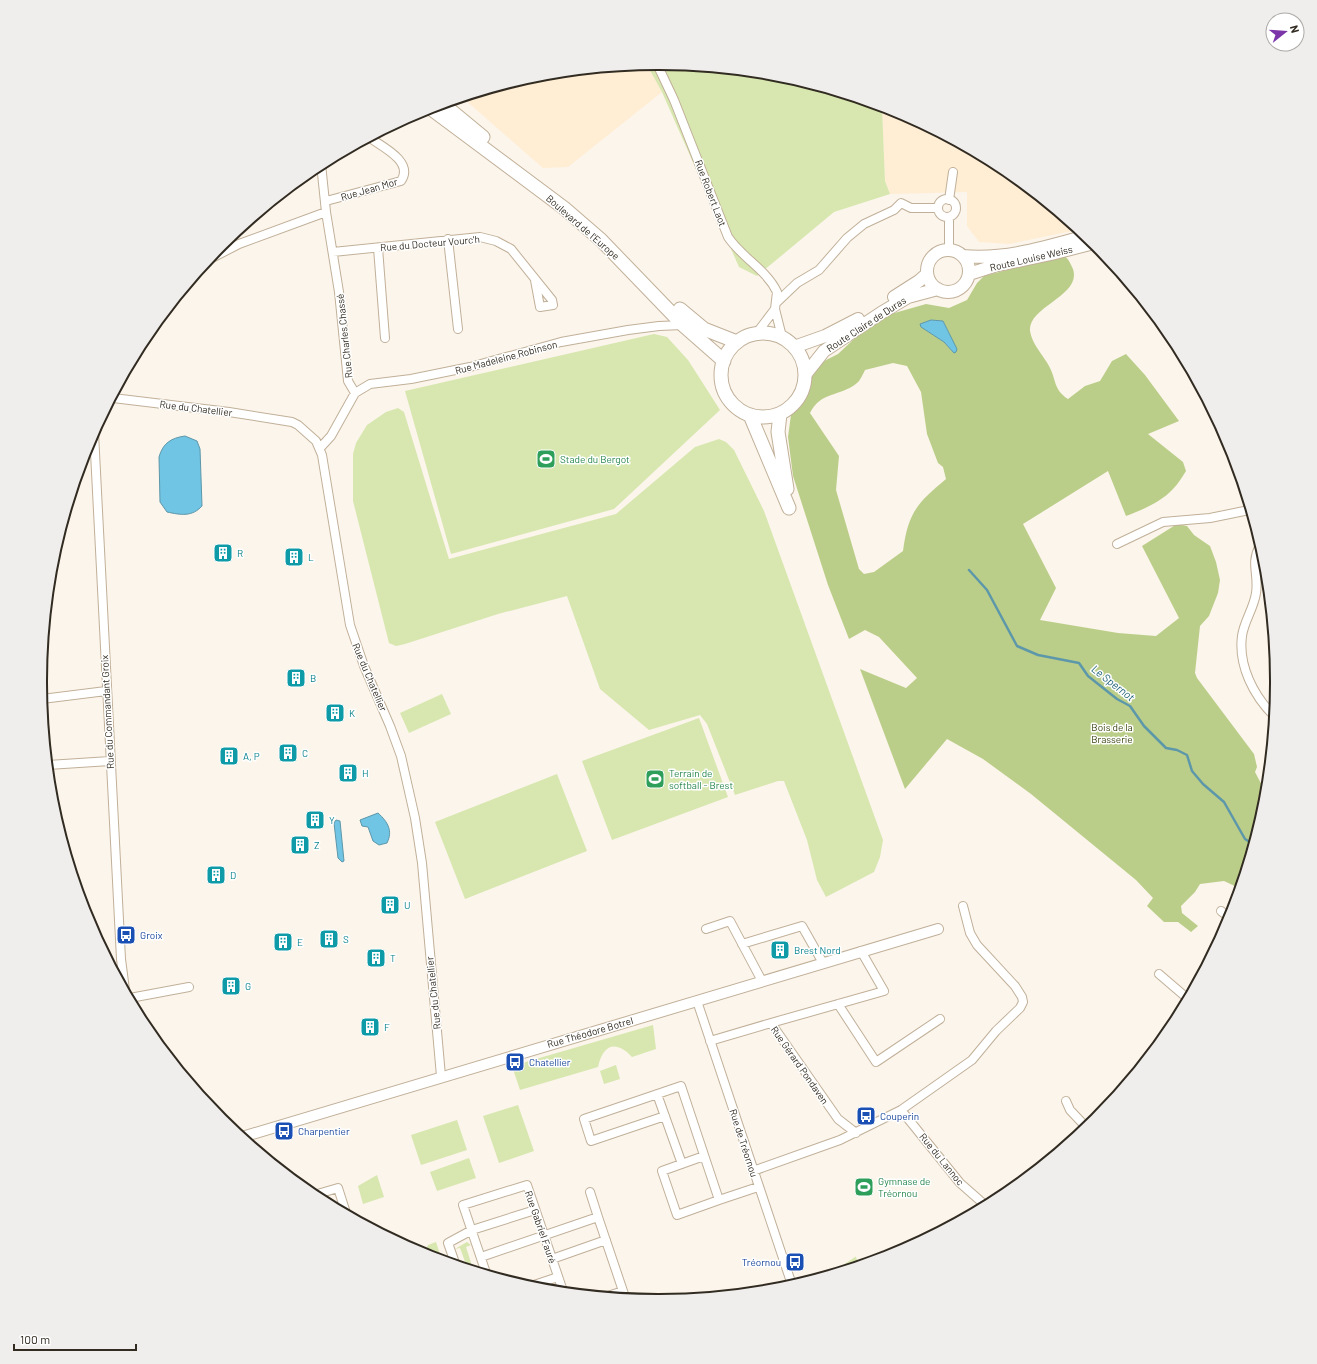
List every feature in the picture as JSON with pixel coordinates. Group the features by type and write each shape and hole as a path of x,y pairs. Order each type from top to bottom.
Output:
{"main road":[{"name":"Boulevard de l'Europe","path":"448,108 603,232 691,320 711,334 737,342"},
{"name":"Boulevard de l'Europe","path":"436,113 564,208 601,240 683,325 724,361"},
{"name":"Route Louise Weiss","path":"964,256 992,257 1047,247 1079,238"},
{"name":"Route Louise Weiss","path":"969,274 994,266 1086,245"},
{"path":"949,250 964,256 968,264 969,274 966,282 956,291 947,292 938,289 931,283 927,274 931,259 939,252 949,250"},
{"name":"Route Claire de Duras","path":"794,347 825,336 851,323 919,281 927,274"},
{"name":"Route Claire de Duras","path":"805,375 824,351 881,312 908,297 938,289"},
{"path":"766,333 782,337 794,347 800,355 805,375 804,387 798,398 790,407 780,414 760,417 750,415 738,409 729,399 723,387 722,374 724,361 729,351 737,342 756,334 766,333"},
{"path":"750,415 789,508 778,432 780,414"}],"street":[{"name":"Rue Robert Laot","path":"660,70 677,106 728,237 735,247 773,283 777,292 776,305 782,337"},
{"name":"Rue Jean Mor","path":"326,201 401,181 405,176 405,169 401,162 374,141"},
{"name":"Rue Charles Chassé","path":"322,172 326,212 339,292 348,381 355,393"},
{"path":"949,200 953,172"},
{"path":"949,200 954,202 956,208 954,214 949,217 940,214 938,208 941,202 949,200"},
{"path":"756,334 776,305 797,283 819,270 847,238 864,224 894,210 901,203 912,208 938,208"},
{"path":"225,251 239,244 326,212"},
{"path":"949,217 949,250"},
{"name":"Rue du Docteur Vourc'h","path":"333,252 448,239 480,237 496,241 511,250 535,280"},
{"path":"448,239 458,330"},
{"path":"378,248 385,338"},
{"path":"659,326 668,310"},
{"name":"Rue Madeleine Robinson","path":"355,393 370,384 411,379 470,367 569,340 659,326 683,325"},
{"path":"320,448 331,436 355,393"},
{"name":"Rue du Chatellier","path":"117,398 229,412 292,422 308,433 316,441 320,448 343,575 350,625 364,666 390,726 402,763 415,818 422,863 441,1076"},
{"name":"Rue du Commandant Groix","path":"95,447 106,691 121,960 123,977"},
{"path":"1117,544 1163,522 1210,518 1245,511"},
{"path":"1256,553 1254,564 1256,592 1242,636 1243,660 1245,673 1252,686 1269,710"},
{"path":"47,699 106,691"},
{"path":"52,764 110,761"},
{"path":"753,1171 856,1133 902,1110 972,1060 996,1031 1020,1008 1023,1002 1022,997 1015,986 977,945 970,933 963,906"},
{"path":"706,929 730,921 762,981"},
{"path":"742,944 802,926 823,963"},
{"name":"Rue Théodore Botrel","path":"249,1137 441,1076 938,929"},
{"path":"771,1023 884,992 861,951"},
{"path":"1159,974 1184,995"},
{"path":"135,997 189,986"},
{"name":"Rue de Tréornou","path":"697,1001 790,1279"},
{"path":"838,1004 876,1062 940,1019"},
{"name":"Rue Gérard Pondaven","path":"710,1041 771,1023 838,1119 856,1133"},
{"path":"665,1116 591,1141 584,1118 681,1086 719,1200"},
{"path":"657,1094 682,1164"},
{"path":"1066,1101 1070,1110 1082,1123"},
{"name":"Rue du Lannoc","path":"902,1110 960,1183 981,1201"},
{"path":"704,1156 662,1171 677,1215 758,1187"},
{"name":"Rue Gabriel Fauré","path":"472,1230 463,1205 527,1185 561,1285"},
{"path":"323,1193 338,1188 344,1206"},
{"path":"590,1192 623,1292"},
{"path":"453,1258 448,1243 472,1230 535,1210"},
{"path":"481,1257 598,1217"},
{"path":"472,1230 484,1268"},
{"path":"552,1259 606,1240"},
{"path":"542,1282 558,1277"}],"shaded area":[{"path":"650,70 662,92 568,167 543,168 467,101 500,91 539,82 579,76"},
{"path":"882,113 964,152 1031,197 1071,231 1009,244 979,242 967,226 967,192 890,194 885,181"}],"green space":[{"path":"650,70 698,72 778,82 817,91 882,113 885,181 890,194 834,212 757,276 739,267 662,92"},
{"name":"Bois de la Brasserie","path":"1063,255 1069,261 1073,269 1074,278 1070,287 1063,294 1037,315 1032,322 1030,331 1035,345 1049,366 1060,392 1068,399 1085,386 1100,381 1112,361 1126,354 1145,375 1179,421 1148,434 1183,462 1186,471 1173,489 1157,502 1126,516 1108,471 1023,524 1056,588 1040,620 1118,633 1156,636 1179,618 1142,546 1177,524 1187,526 1194,535 1210,546 1216,562 1220,580 1218,593 1209,616 1200,626 1195,673 1197,678 1254,754 1257,767 1255,772 1261,784 1249,840 1235,886 1224,881 1200,884 1195,892 1181,906 1182,913 1198,926 1191,932 1178,922 1164,922 1147,906 1153,898 1136,880 1031,794 983,759 947,739 905,789 860,669 906,688 917,678 879,637 865,630 849,639 828,585 793,476 788,437 791,415 803,403 814,369 826,360 838,354 854,339 891,314 926,304 949,308 967,300 977,283 984,276","holes":["931,320 943,321 949,333 954,353 944,342 921,327 920,324","893,363 907,366 921,392 927,434 938,463 943,467 946,479 921,502 911,518 903,551 874,572 864,574 859,569 836,490 839,456 810,413 814,406 820,401 857,383 865,370"]},
{"name":"Stade du Bergot","path":"654,334 667,337 688,360 720,410 614,509 451,554 405,391"},
{"path":"398,408 404,412 449,559 616,514 695,447 719,439 726,442 734,450 764,511 883,840 880,857 874,872 826,897 817,880 807,840 784,781 778,781 735,795 707,724 700,715 649,730 600,689 567,596 498,614 405,644 396,646 389,643 353,501 353,454 356,443 367,425 386,412"},
{"path":"442,694 451,714 409,733 400,713"},
{"name":"Terrain de softball - Brest","path":"699,718 728,797 612,840 582,761"},
{"path":"557,774 587,851 465,899 435,822"},
{"path":"653,1025 656,1049 632,1057 621,1048 611,1047 603,1053 598,1067 520,1090 512,1066"},
{"path":"616,1065 620,1079 604,1084 600,1071"},
{"path":"518,1105 534,1151 499,1163 483,1116"},
{"path":"457,1120 467,1150 421,1165 411,1135"},
{"path":"469,1158 476,1178 437,1191 430,1172"},
{"path":"377,1175 384,1197 363,1204 358,1186"},
{"path":"436,1242 440,1253 427,1248 428,1245"},
{"path":"467,1242 471,1245 466,1247 471,1264 465,1262 460,1248 455,1249"},
{"path":"855,1257 858,1260 844,1264"}],"water":[{"path":"931,320 943,321 957,349 956,352 954,353 944,342 921,327 920,324"},
{"path":"185,436 197,441 200,449 202,506 190,514 167,512 160,502 159,457 163,448 168,442"},
{"path":"378,813 387,823 390,835 387,843 379,845 373,841 368,827 362,826 360,820"},
{"path":"336,820 340,821 344,861 342,862 338,858 334,823"}],"waterway":[{"name":"Le Spernot","path":"969,570 987,590 1017,646 1038,655 1079,663 1088,676 1117,699 1130,706 1144,726 1166,748 1177,750 1187,755 1192,771 1203,784 1224,802 1245,839 1249,841"}],"place":[{"name":"Stade du Bergot","path":"546,459"},
{"name":"R","path":"223,553"},
{"name":"L","path":"294,557"},
{"name":"B","path":"296,678"},
{"name":"K","path":"335,713"},
{"name":"C","path":"288,753"},
{"name":"A, P","path":"229,756"},
{"name":"H","path":"348,773"},
{"name":"Terrain de softball - Brest","path":"655,779"},
{"name":"Y","path":"315,820"},
{"name":"Z","path":"300,845"},
{"name":"D","path":"216,875"},
{"name":"U","path":"390,905"},
{"name":"Groix","path":"126,935"},
{"name":"S","path":"329,939"},
{"name":"E","path":"283,942"},
{"name":"Brest Nord","path":"780,950"},
{"name":"T","path":"376,958"},
{"name":"G","path":"231,986"},
{"name":"F","path":"370,1027"},
{"name":"Chatellier","path":"515,1062"},
{"name":"Couperin","path":"866,1116"},
{"name":"Charpentier","path":"284,1131"},
{"name":"Gymnase de Tréornou","path":"864,1187"},
{"name":"Tréornou","path":"795,1262"}]}
